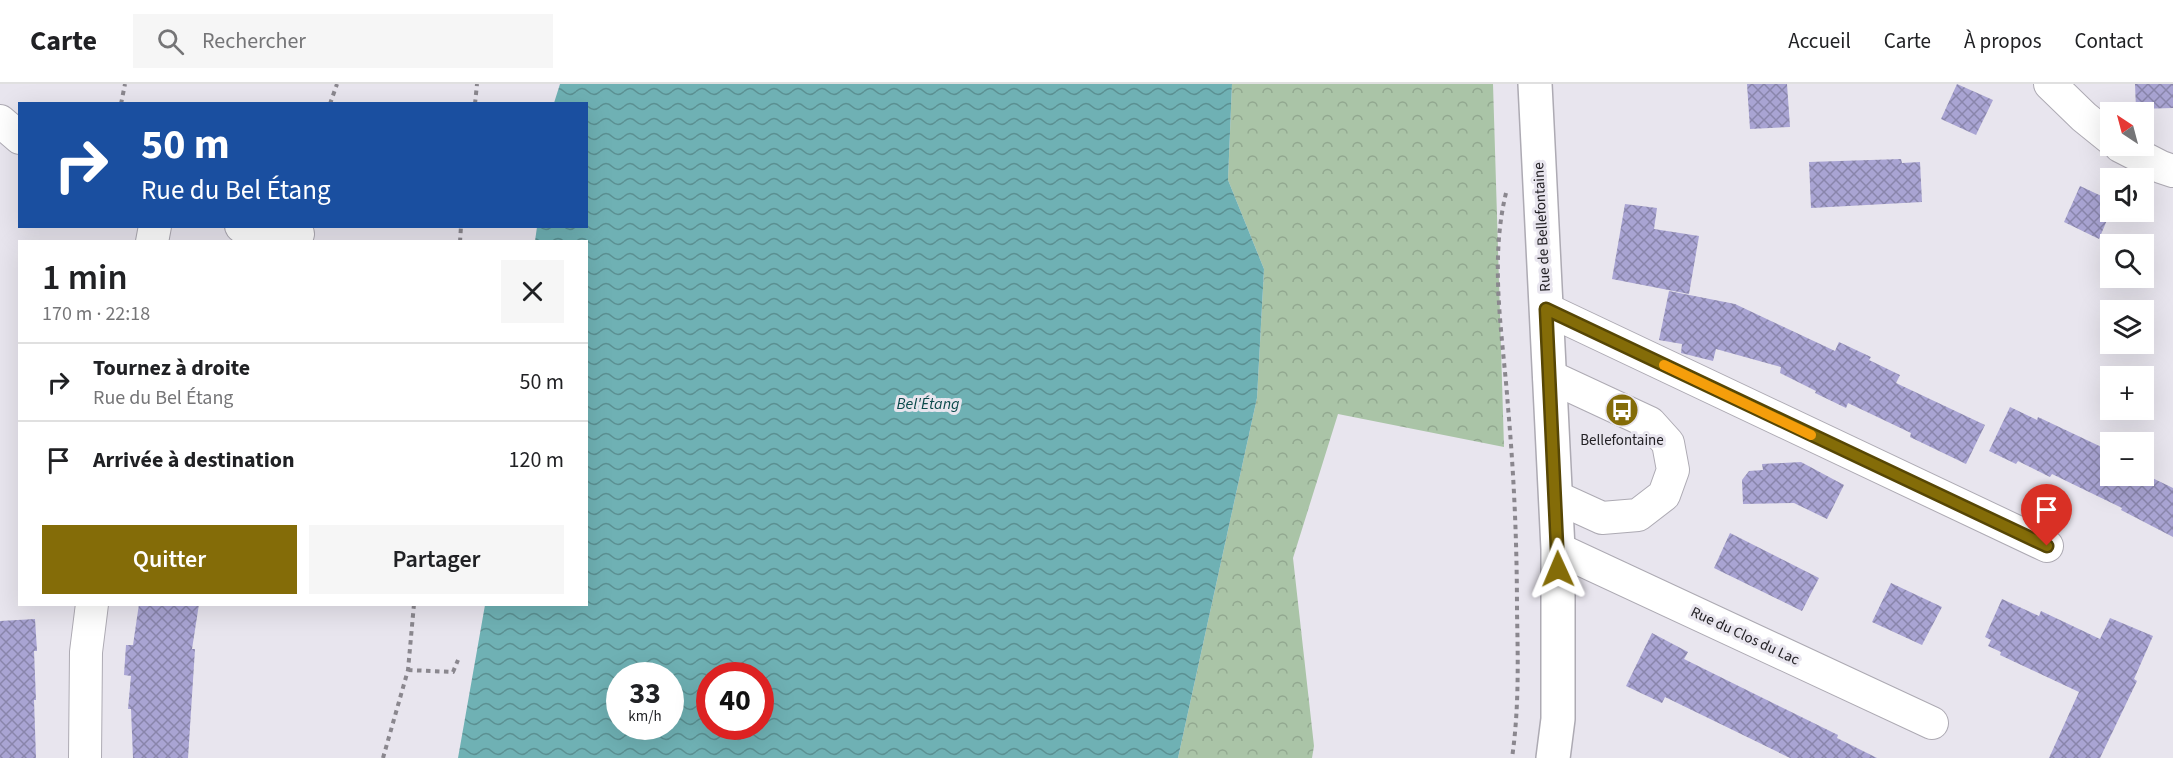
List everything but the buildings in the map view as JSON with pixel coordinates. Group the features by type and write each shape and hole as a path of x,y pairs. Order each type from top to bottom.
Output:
{"street":[{"name":"Rue de Bellefontaine","path":"1535,84 1558,549 1558,719 1553,758"},
{"path":"2050,84 2100,130"},
{"path":"0,121 18,136"},
{"path":"2140,156 2173,171"},
{"path":"255,228 298,234"},
{"path":"1546,309 2047,546"},
{"path":"1549,376 1650,423 1668,443 1672,470 1664,495 1638,515 1602,518 1556,497"},
{"name":"Rue du Clos du Lac","path":"1558,549 1932,723"},
{"path":"85,758 86,652 92,606"}],"path":[{"path":"121,102 125,84"},
{"path":"331,102 337,84"},
{"path":"475,102 477,84"},
{"path":"1511,185 1506,193 1500,216 1498,295 1516,527 1518,673 1512,758"},
{"path":"383,758 408,670 414,606"},
{"path":"408,670 453,672 458,660"}],"green space":[{"path":"1232,84 1493,84 1504,447 1338,414 1293,558 1314,746 1312,758 1178,758 1257,398 1264,269 1228,180"}],"water":[{"name":"Bel'Étang","path":"560,84 1232,84 1228,180 1264,269 1257,398 1178,758 458,758 485,606 588,606 588,240 535,240 537,228 588,228 588,102 554,102"}],"slow traffic":[{"path":"1664,365 1811,435"}],"place":[{"name":"Bellefontaine","path":"1622,410"}],"route":[{"path":"1558,569 1546,309 2047,546"}]}
